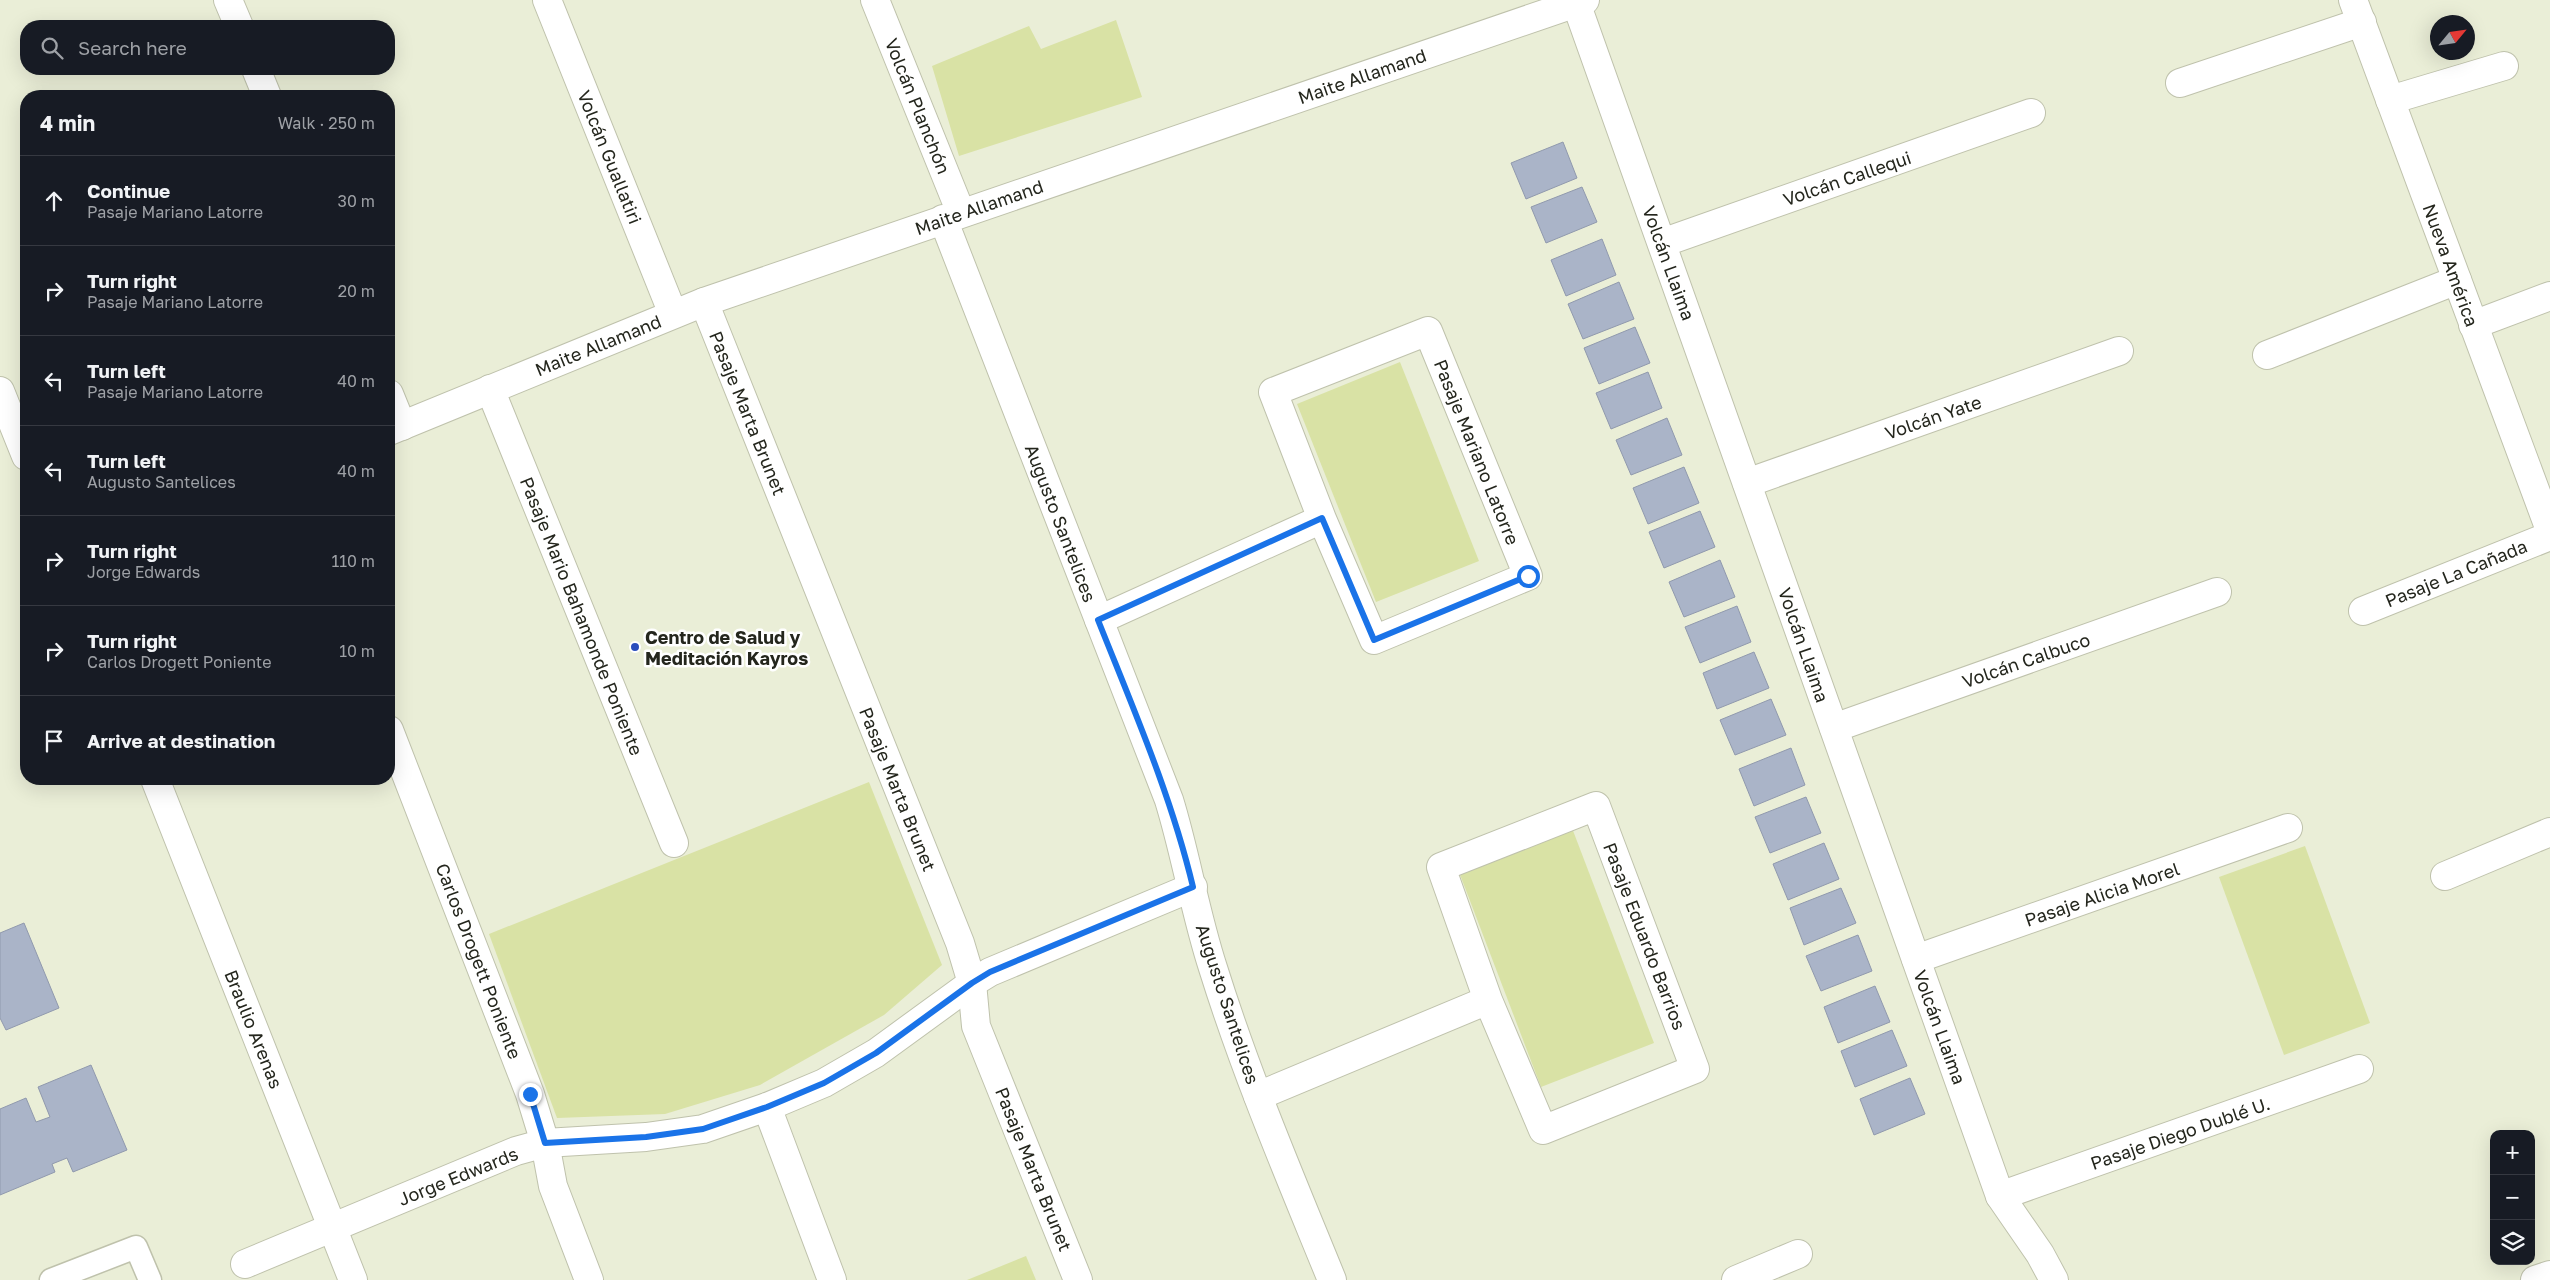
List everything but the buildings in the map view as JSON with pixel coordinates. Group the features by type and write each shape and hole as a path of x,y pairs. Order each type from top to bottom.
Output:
{"street":[{"path":"228,0 236,20"},
{"name":"Volcán Guallatiri","path":"548,0 673,314"},
{"name":"Volcán Planchón","path":"875,0 952,216"},
{"name":"Maite Allamand","path":"395,429 704,302 1579,1"},
{"name":"Volcán Llaima","path":"1579,1 1662,243 2000,1196 2040,1254 2054,1280"},
{"path":"2180,83 2357,11"},
{"name":"Nueva América","path":"2357,11 2550,530"},
{"path":"2390,100 2504,66"},
{"path":"258,75 265,90"},
{"name":"Volcán Callequi","path":"1662,243 2031,113"},
{"name":"Augusto Santelices","path":"952,216 1098,620 1168,800 1182,843 1212,968 1258,1096 1332,1280"},
{"path":"2267,355 2457,280"},
{"path":"2474,325 2550,296"},
{"name":"Pasaje Marta Brunet","path":"704,302 960,943 972,983 976,1026 1078,1280"},
{"name":"Pasaje Mariano Latorre","path":"1428,331 1528,576 1374,640 1322,518 1273,392 1428,331"},
{"name":"Volcán Yate","path":"1747,483 2119,351"},
{"name":"Pasaje Mario Bahamonde Poniente","path":"490,389 674,843"},
{"path":"0,391 20,441"},
{"path":"1098,620 1322,518"},
{"name":"Pasaje La Cañada","path":"2362,611 2550,536"},
{"name":"Volcán Calbuco","path":"1834,728 2218,592"},
{"name":"Carlos Drogett Poniente","path":"395,745 530,1094 545,1143 553,1186 589,1280"},
{"name":"Braulio Arenas","path":"157,785 353,1280"},
{"name":"Pasaje Eduardo Barrios","path":"1596,806 1696,1069 1542,1130 1488,1000 1441,867 1596,806"},
{"name":"Pasaje Alicia Morel","path":"1916,959 2288,828"},
{"path":"2445,876 2550,832"},
{"name":"Jorge Edwards","path":"245,1264 332,1226 516,1151 545,1143 646,1137 703,1129 767,1107 824,1083 876,1053 972,983 1013,961 1193,887"},
{"path":"1258,1096 1488,1000"},
{"name":"Pasaje Diego Dublé U.","path":"2000,1196 2360,1069"},
{"path":"767,1107 832,1280"},
{"path":"1736,1280 1798,1254"},
{"path":"2535,1280 2550,1275"}],"lane":[{"path":"51,1280 136,1247 150,1280"}],"green space":[{"path":"1116,20 1142,97 959,156 932,66 1029,26 1041,49"},
{"path":"1400,362 1479,561 1376,602 1297,404"},
{"path":"869,782 942,965 884,1015 760,1085 665,1114 557,1118 489,934"},
{"path":"1572,828 1654,1043 1541,1087 1459,872"},
{"path":"2305,846 2370,1023 2284,1055 2219,877"},
{"path":"1026,1256 1036,1280 967,1280"}],"place":[{"name":"Centro de Salud y Meditación Kayros","path":"635,647"}],"route":[{"path":"530,1094 545,1143 646,1137 703,1129 767,1107 824,1083 876,1053 990,972 1193,887 1182,843 1168,800 1098,620 1322,518 1374,640 1528,576"}]}
